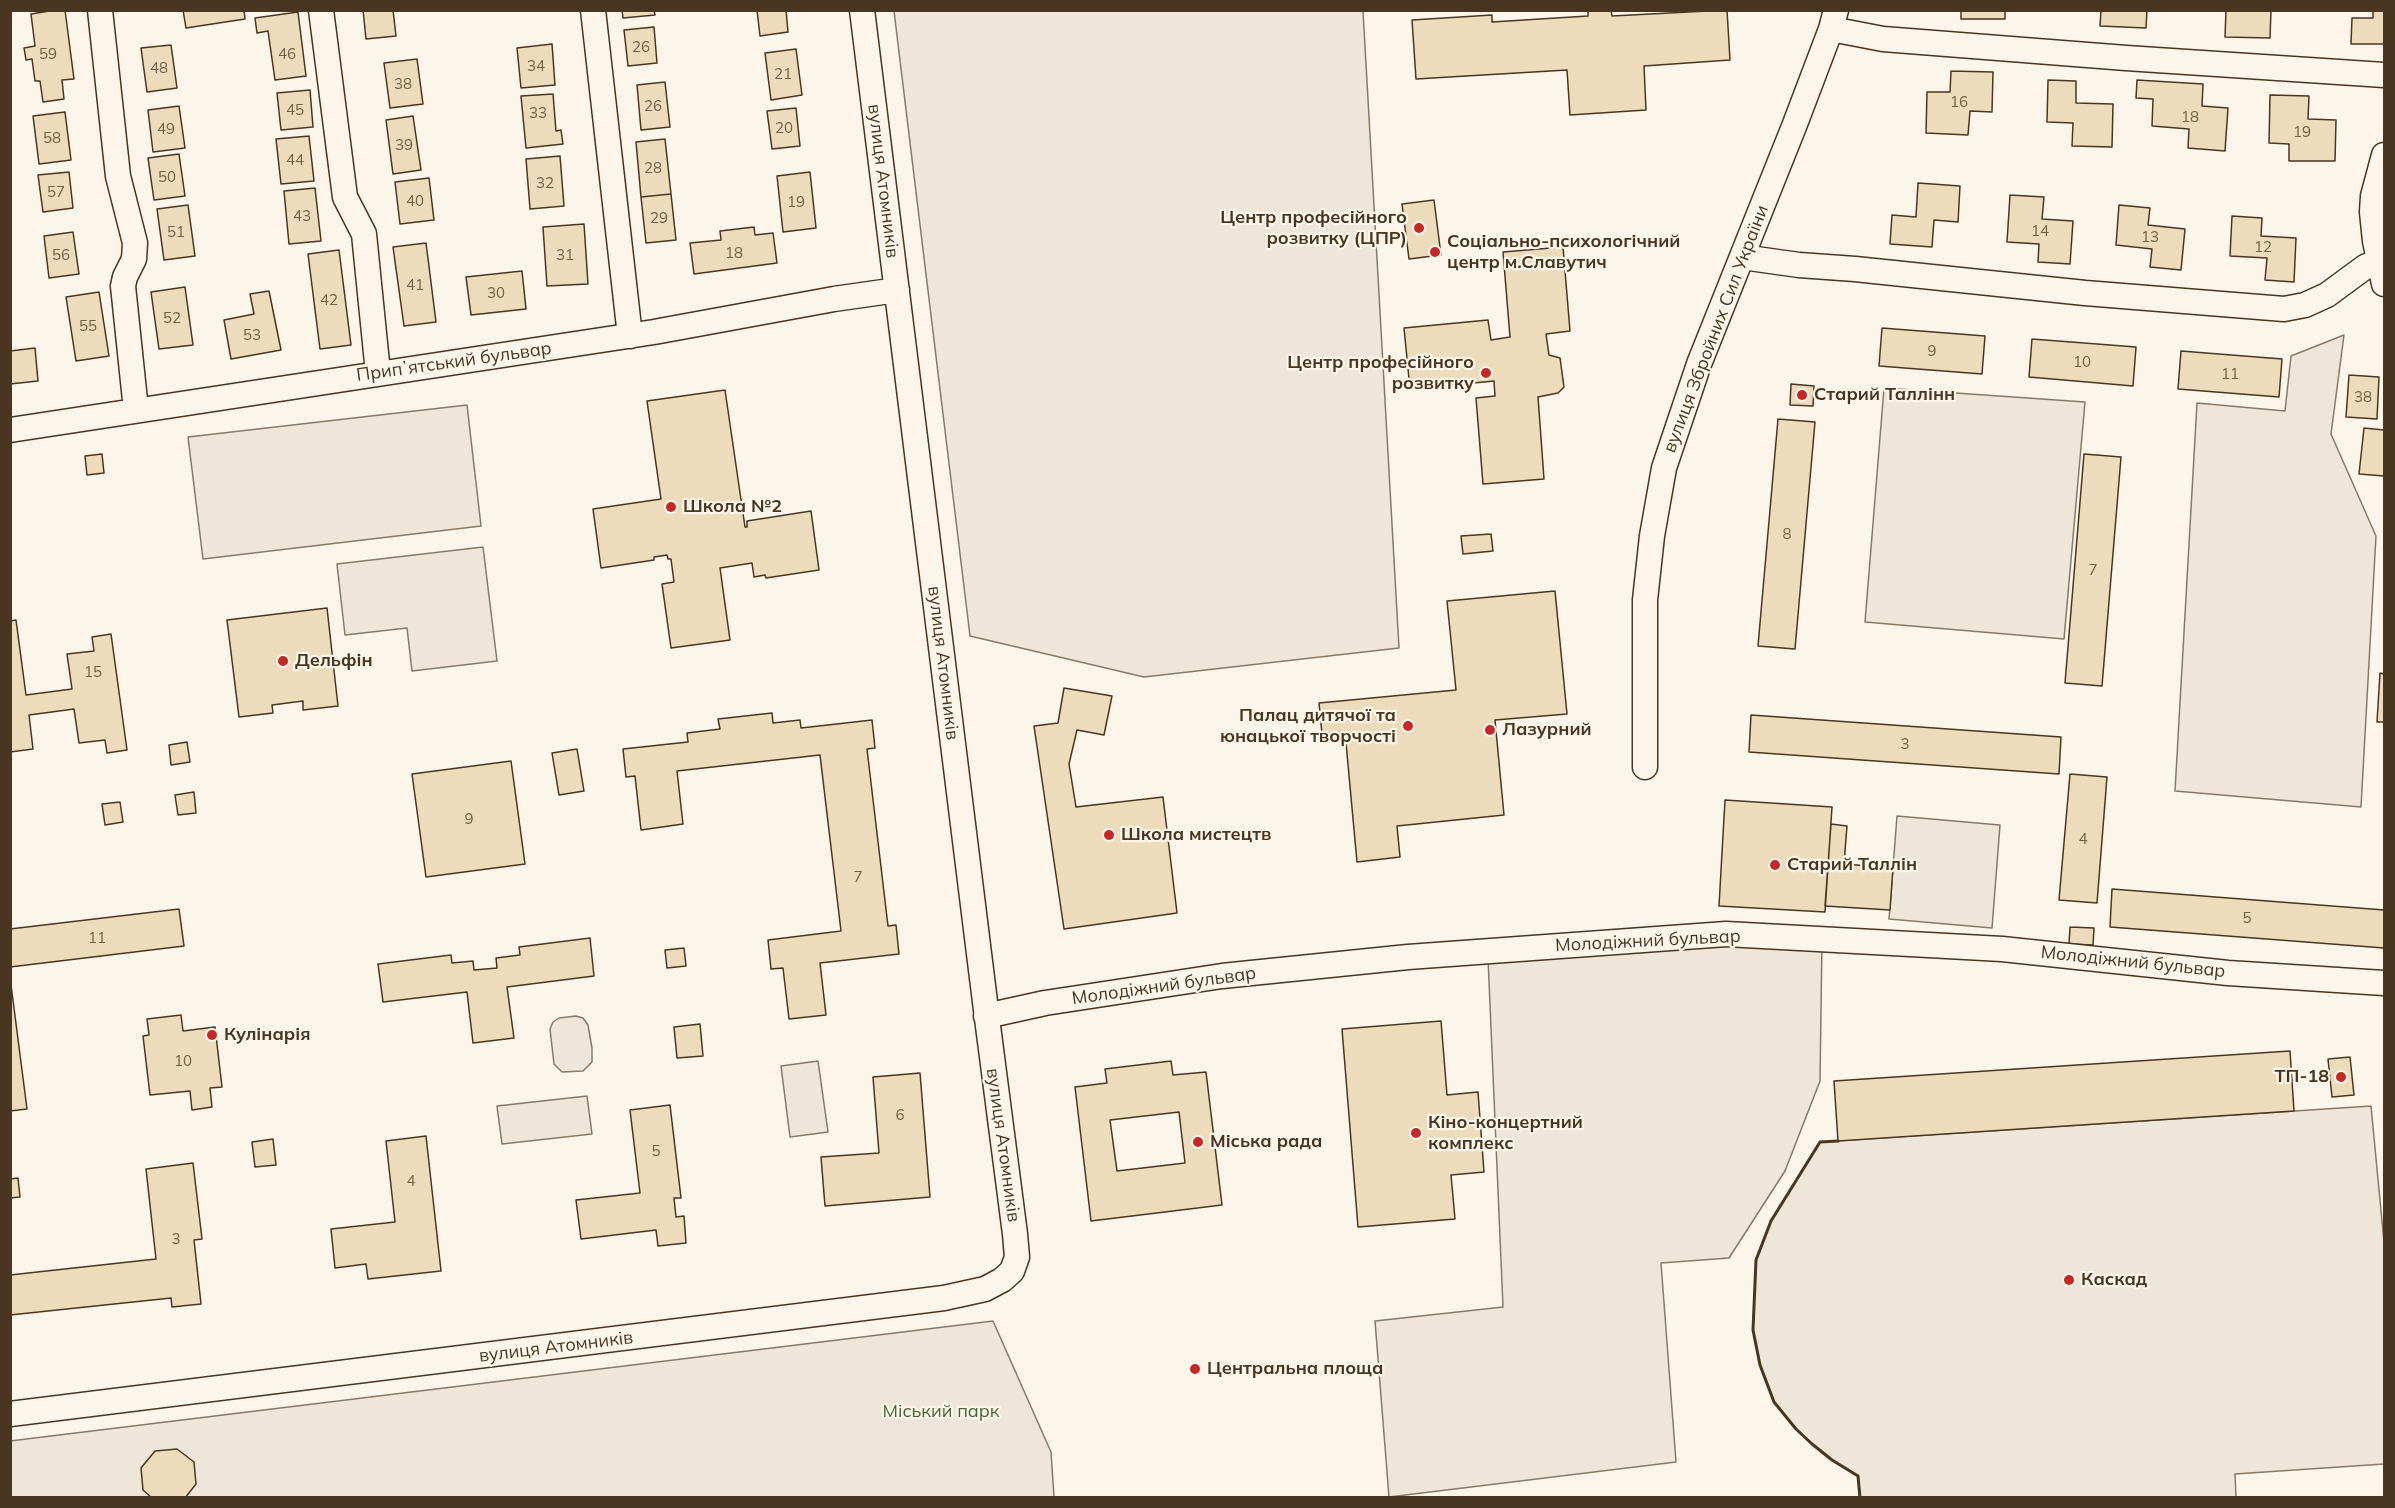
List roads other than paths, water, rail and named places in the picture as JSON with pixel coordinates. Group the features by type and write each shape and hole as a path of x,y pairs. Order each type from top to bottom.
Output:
{"street":[{"path":"99,10 118,176 135,243 134,259 123,286 135,410"},
{"path":"321,10 345,197 364,234 378,373"},
{"path":"593,10 630,336"},
{"name":"вулиця Атомників","path":"10,1414 933,1300 985,1289 1008,1276 1012,1271 1017,1257 862,10"},
{"path":"1834,20 1883,39 2385,75"},
{"name":"вулиця Збройних Сил України","path":"1645,767 1645,600 1659,491 1686,400 1834,20"},
{"path":"1742,257 1799,265 2085,293 2284,309 2305,305 2326,295 2358,272 2381,273 2372,221 2377,178 2385,155"},
{"name":"Припʼятський бульвар","path":"10,430 630,336 834,299 897,290"},
{"name":"Молодіжний бульвар","path":"986,1016 1045,1003 1222,976 1408,957 1726,934 2010,949 2228,973 2385,983"}],"place":[{"name":"Центр професійного розвитку (ЦПР)","path":"1419,228"},
{"name":"Соціально-психологічний центр м.Славутич","path":"1435,252"},
{"name":"Центр професійного розвитку","path":"1486,373"},
{"name":"Старий Таллінн","path":"1802,395"},
{"name":"Школа №2","path":"671,507"},
{"name":"Дельфін","path":"283,661"},
{"name":"Палац дитячої та юнацької творчості","path":"1408,726"},
{"name":"Лазурний","path":"1490,730"},
{"name":"Школа мистецтв","path":"1109,835"},
{"name":"Старий Таллін","path":"1775,865"},
{"name":"Кулінарія","path":"212,1035"},
{"name":"ТП-18","path":"2341,1077"},
{"name":"Кіно-концертний комплекс","path":"1416,1133"},
{"name":"Міська рада","path":"1198,1142"},
{"name":"Каскад","path":"2069,1280"},
{"name":"Центральна площа","path":"1195,1369"}],"park label":[{"name":"Міський парк","path":"941,1412"}]}
